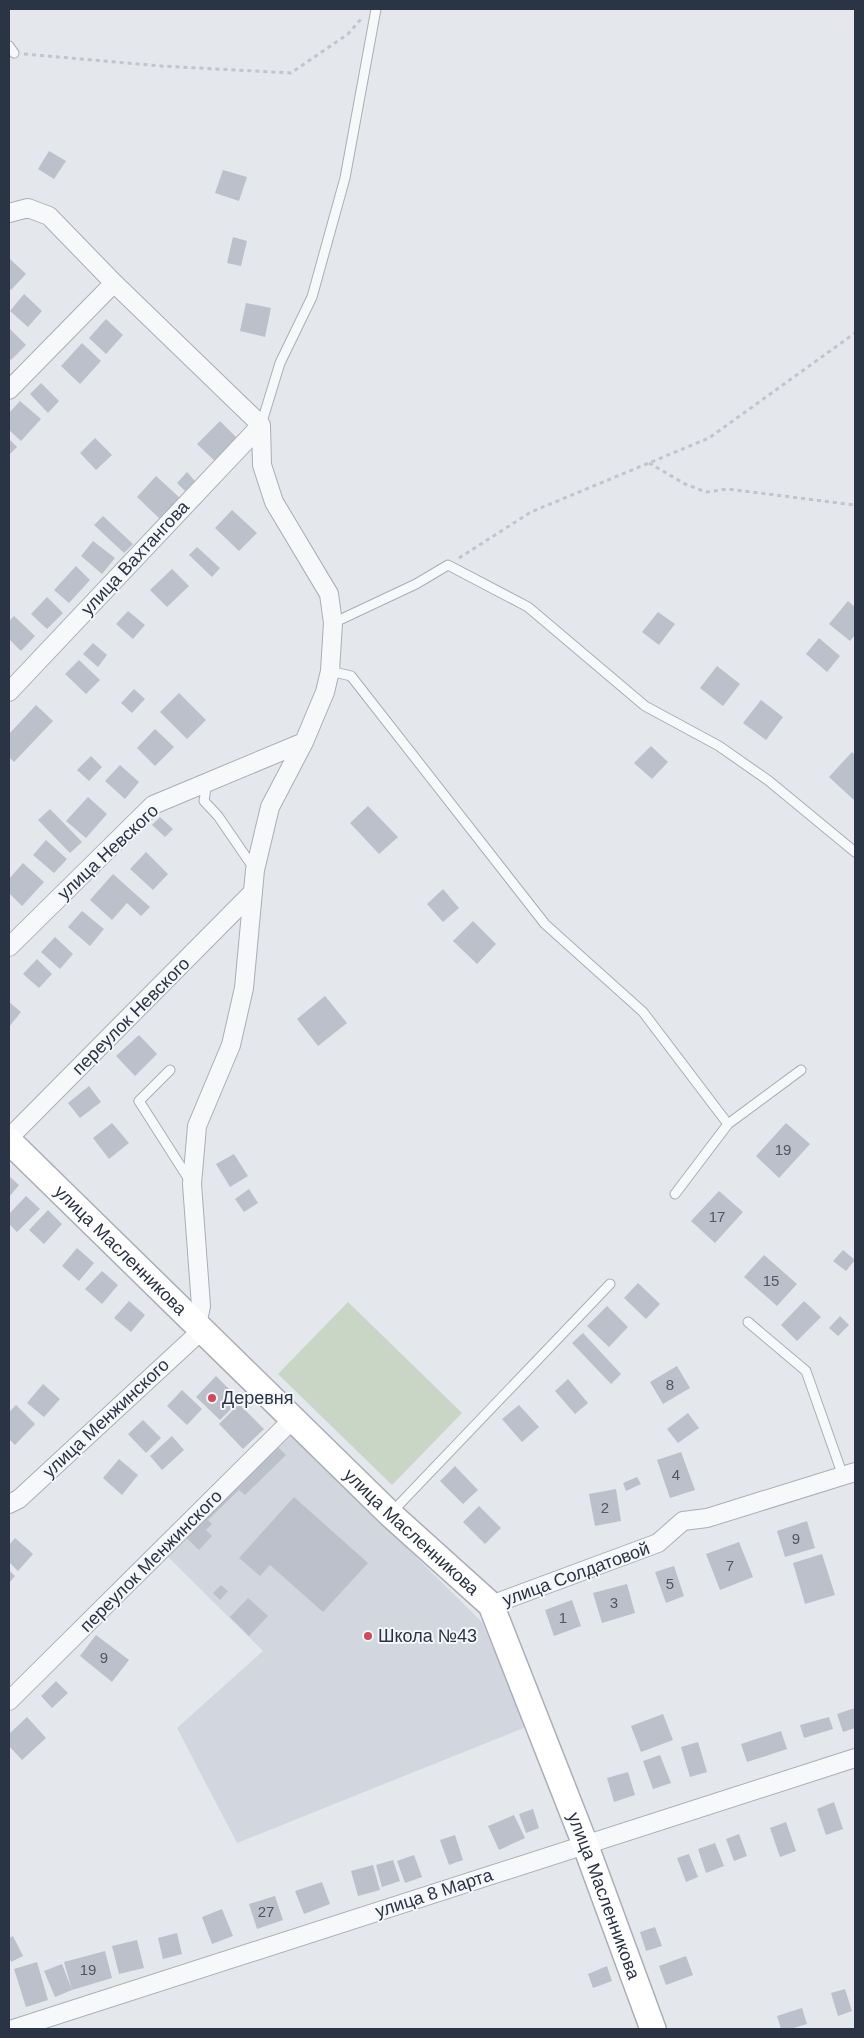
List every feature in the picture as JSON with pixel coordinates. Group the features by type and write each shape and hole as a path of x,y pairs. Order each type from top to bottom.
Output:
{"street":[{"path":"9,213 28,208 49,216 114,283 261,425 262,465 274,502 329,594 333,623 330,671 325,692 304,742 270,807 255,870 244,988 231,1046 197,1126 192,1184 201,1306 200,1328"},
{"path":"9,390 114,283"},
{"name":"улица Вахтангова","path":"9,692 261,425"},
{"name":"улица Невского","path":"9,947 153,805 304,742"},
{"name":"переулок Невского","path":"9,1140 252,893"},
{"name":"улица Масленникова","path":"9,1140 390,1514 492,1605 586,1844 653,2029"},
{"name":"улица Менжинского","path":"9,1504 19,1499 200,1328"},
{"name":"переулок Менжинского","path":"9,1701 293,1419"},
{"name":"улица Солдатовой","path":"492,1605 658,1543 683,1521 707,1518 849,1474"},
{"name":"улица 8 Марта","path":"13,2029 855,1758"}],"lane":[{"path":"261,425 280,362 312,297 345,178 376,9"},
{"path":"333,623 416,584 448,565 528,607 646,706 719,746 769,782 855,852"},
{"path":"330,671 351,676 545,924 642,1012 728,1124"},
{"path":"207,782 204,801 218,816 255,870"},
{"path":"170,1070 139,1101 192,1184"},
{"path":"675,1194 728,1124 801,1070"},
{"path":"390,1514 610,1284"},
{"path":"748,1322 806,1371 849,1474"}],"path":[{"path":"11,50 161,66 291,73 348,34 364,15"},
{"path":"448,565 531,512 709,438 810,368 855,333"},
{"path":"649,463 685,484 706,492 728,489 855,506"}],"shaded area":[{"name":"Школа №43","path":"291,1434 482,1622 526,1727 237,1843 177,1728 263,1651 168,1557"}],"green space":[{"path":"348,1302 462,1413 392,1485 278,1374"}],"building":[{"path":"49,151 66,161 54,179 38,169"},
{"path":"223,170 247,177 239,201 215,193"},
{"path":"233,237 247,241 241,266 227,263"},
{"path":"9,258 26,274 11,290 9,288"},
{"path":"24,294 42,311 28,327 10,311"},
{"path":"246,303 271,308 265,337 240,331"},
{"path":"106,319 123,335 106,354 89,338"},
{"path":"9,328 26,345 11,360 9,358"},
{"path":"82,343 101,361 80,384 61,366"},
{"path":"41,383 59,401 48,413 30,394"},
{"path":"20,401 41,419 21,441 9,430 9,413"},
{"path":"220,421 240,441 218,464 197,444"},
{"path":"95,438 112,455 96,470 80,453"},
{"path":"9,439 17,447 9,455"},
{"path":"187,472 195,481 185,491 177,483"},
{"path":"156,476 180,498 160,519 137,497"},
{"path":"232,510 257,533 239,551 215,528"},
{"path":"103,516 133,544 124,553 94,525"},
{"path":"93,541 115,558 102,574 81,556"},
{"path":"197,547 220,568 212,577 189,555"},
{"path":"76,566 90,580 69,603 54,590"},
{"path":"172,569 189,586 167,607 150,590"},
{"path":"47,597 63,613 47,629 31,614"},
{"path":"848,601 855,607 855,635 850,641 829,624"},
{"path":"128,611 145,625 133,639 116,624"},
{"path":"658,612 675,624 659,645 642,632"},
{"path":"14,616 35,636 21,651 9,639 9,621"},
{"path":"819,638 840,656 827,672 806,654"},
{"path":"93,643 107,655 98,667 83,654"},
{"path":"79,660 100,680 86,694 65,674"},
{"path":"717,666 740,684 723,706 700,688"},
{"path":"134,689 145,699 132,713 121,703"},
{"path":"179,693 206,720 187,739 160,712"},
{"path":"761,700 783,717 766,740 743,723"},
{"path":"36,705 53,721 14,762 9,757 9,734"},
{"path":"155,729 174,747 155,766 137,748"},
{"path":"651,746 668,762 652,779 634,763"},
{"path":"852,752 855,755 855,801 829,777"},
{"path":"91,756 102,767 89,781 77,770"},
{"path":"120,765 139,782 125,799 105,781"},
{"path":"88,797 107,814 86,838 66,821"},
{"path":"368,806 398,837 379,854 350,823"},
{"path":"50,809 82,842 70,853 38,820"},
{"path":"160,817 173,829 165,837 152,825"},
{"path":"46,840 67,859 54,873 33,855"},
{"path":"146,852 168,874 153,890 130,869"},
{"path":"23,863 44,882 22,906 9,893 9,879"},
{"path":"113,874 150,907 141,916 127,903 112,920 90,900"},
{"path":"443,889 459,908 443,922 427,904"},
{"path":"82,911 104,929 90,946 68,927"},
{"path":"473,921 496,944 477,964 453,941"},
{"path":"55,937 73,954 60,969 41,952"},
{"path":"37,959 52,974 39,988 23,974"},
{"path":"325,996 347,1023 318,1046 297,1019"},
{"path":"9,1002 21,1012 9,1027"},
{"path":"139,1035 157,1054 135,1076 116,1056"},
{"path":"89,1086 101,1102 80,1118 68,1103"},
{"path":"112,1123 129,1143 109,1159 93,1138"},
{"path":"786,1123 810,1144 779,1178 756,1156"},
{"path":"234,1154 248,1176 230,1187 216,1164"},
{"path":"9,1176 19,1185 9,1197"},
{"path":"249,1189 258,1203 244,1212 235,1199"},
{"path":"719,1191 743,1212 715,1243 691,1221"},
{"path":"26,1196 40,1209 17,1232 9,1224 9,1214"},
{"path":"48,1210 62,1224 44,1244 29,1230"},
{"path":"77,1248 94,1263 79,1281 62,1266"},
{"path":"843,1250 855,1260 846,1271 833,1261"},
{"path":"764,1255 797,1284 777,1306 744,1277"},
{"path":"102,1271 118,1285 102,1304 85,1289"},
{"path":"638,1283 660,1304 646,1319 624,1298"},
{"path":"129,1301 145,1315 131,1332 114,1318"},
{"path":"804,1301 821,1317 797,1341 781,1325"},
{"path":"607,1306 628,1327 609,1347 587,1326"},
{"path":"840,1316 849,1325 838,1336 829,1328"},
{"path":"583,1333 621,1374 611,1384 572,1343"},
{"path":"677,1366 690,1388 663,1404 650,1382"},
{"path":"216,1376 240,1400 220,1420 196,1397"},
{"path":"568,1379 588,1403 575,1414 555,1391"},
{"path":"43,1384 60,1399 44,1417 27,1403"},
{"path":"182,1390 202,1409 187,1425 167,1406"},
{"path":"239,1404 264,1429 243,1449 219,1424"},
{"path":"16,1405 35,1424 15,1445 9,1439 9,1412"},
{"path":"519,1405 539,1427 522,1442 502,1419"},
{"path":"688,1413 699,1428 678,1443 667,1429"},
{"path":"143,1420 161,1438 146,1453 128,1434"},
{"path":"172,1436 184,1450 162,1470 150,1456"},
{"path":"272,1441 286,1455 245,1495 239,1490 208,1520 212,1524 206,1530 212,1536 199,1550 181,1533"},
{"path":"681,1452 695,1490 670,1498 657,1460"},
{"path":"119,1459 138,1475 122,1495 103,1478"},
{"path":"455,1466 478,1490 463,1504 440,1481"},
{"path":"637,1477 641,1484 626,1491 623,1483"},
{"path":"616,1489 621,1521 595,1526 589,1494"},
{"path":"294,1497 368,1563 323,1612 270,1565 260,1576 239,1558"},
{"path":"479,1506 501,1528 485,1544 463,1522"},
{"path":"807,1521 815,1548 785,1557 777,1531"},
{"path":"15,1538 33,1554 18,1571 9,1562 9,1545"},
{"path":"739,1542 753,1577 720,1590 706,1554"},
{"path":"822,1554 835,1595 805,1604 793,1563"},
{"path":"674,1566 684,1596 666,1603 655,1572"},
{"path":"9,1570 15,1576 9,1583"},
{"path":"627,1584 635,1613 602,1623 593,1593"},
{"path":"221,1585 228,1591 220,1600 213,1593"},
{"path":"248,1598 268,1616 249,1636 230,1617"},
{"path":"572,1600 581,1626 554,1636 545,1610"},
{"path":"96,1635 129,1660 112,1682 80,1656"},
{"path":"56,1681 68,1693 52,1708 41,1696"},
{"path":"855,1708 855,1728 843,1732 837,1714"},
{"path":"663,1714 673,1740 641,1752 631,1726"},
{"path":"27,1717 46,1738 22,1760 9,1746 9,1734"},
{"path":"829,1717 833,1729 804,1738 800,1725"},
{"path":"781,1731 787,1749 747,1762 741,1744"},
{"path":"698,1742 707,1772 690,1777 681,1747"},
{"path":"660,1755 671,1783 653,1789 643,1761"},
{"path":"628,1772 635,1795 614,1802 607,1778"},
{"path":"834,1802 843,1829 826,1835 817,1809"},
{"path":"533,1809 539,1828 526,1833 519,1814"},
{"path":"514,1815 525,1838 499,1850 488,1826"},
{"path":"786,1822 796,1851 780,1857 770,1828"},
{"path":"739,1834 747,1856 734,1861 726,1839"},
{"path":"455,1835 463,1860 449,1865 440,1840"},
{"path":"715,1843 724,1866 706,1873 698,1849"},
{"path":"689,1854 698,1877 686,1882 677,1858"},
{"path":"414,1855 422,1877 405,1883 397,1861"},
{"path":"393,1860 400,1881 382,1887 376,1865"},
{"path":"373,1865 380,1890 358,1896 351,1871"},
{"path":"322,1882 330,1904 304,1914 295,1891"},
{"path":"275,1896 283,1920 257,1929 249,1904"},
{"path":"222,1909 233,1936 212,1944 202,1917"},
{"path":"655,1927 662,1946 646,1951 640,1932"},
{"path":"177,1933 182,1954 163,1959 158,1938"},
{"path":"13,1936 23,1956 11,1962 9,1938"},
{"path":"137,1940 144,1968 119,1974 112,1946"},
{"path":"105,1951 112,1978 72,1990 64,1962"},
{"path":"686,1956 693,1975 666,1985 659,1966"},
{"path":"37,1962 48,2000 26,2007 14,1969"},
{"path":"62,1964 72,1990 55,1997 44,1971"},
{"path":"607,1966 612,1981 593,1988 588,1974"},
{"path":"845,1989 852,2011 838,2016 831,1993"},
{"path":"802,2008 807,2024 790,2029 781,2029 777,2016"}],"place":[{"name":"Деревня","path":"212,1398"},
{"name":"Школа №43","path":"368,1636"}]}
